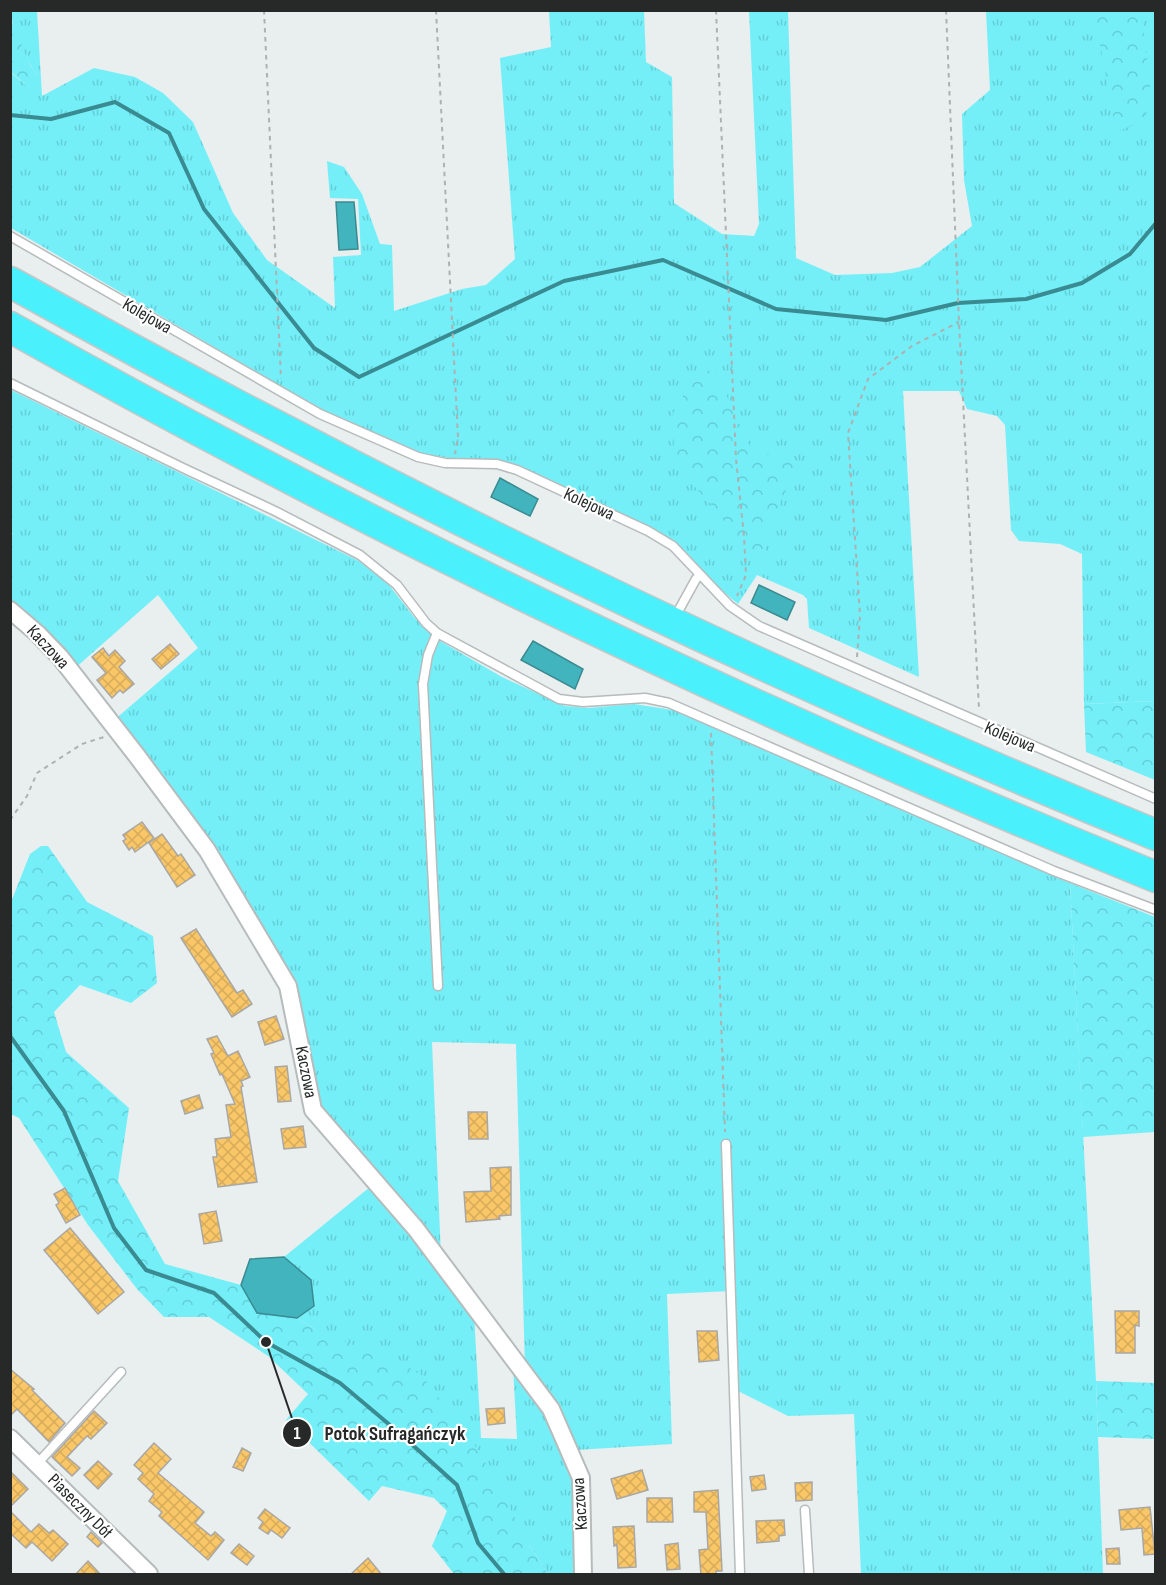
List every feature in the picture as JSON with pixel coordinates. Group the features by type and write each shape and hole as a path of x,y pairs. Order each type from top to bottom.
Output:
{"highway":[{"path":"10,282 176,373 388,484 673,623 945,746 1155,835"},
{"path":"10,327 237,450 438,553 657,659 928,782 1155,877"},
{"path":"10,346 130,407 237,450"}],"street":[{"name":"Kaczowa","path":"10,610 48,644 207,850 288,986 313,1110 416,1229 551,1409 581,1478 583,1575"},
{"name":"Piaseczny Dół","path":"10,1438 149,1575"}],"lane":[{"name":"Kolejowa","path":"10,236 320,414 418,457 454,463 497,464 517,470 648,531 673,546 730,606 759,626 1155,799"},
{"path":"10,383 275,511 360,555 397,585 426,623 437,633 559,699 583,702 645,698 669,703 1054,871 1155,910"},
{"path":"673,623 700,575"},
{"path":"437,633 428,655 423,684 438,986"},
{"path":"726,1144 740,1575"},
{"path":"37,1464 121,1372"},
{"path":"806,1510 809,1575"}],"path":[{"path":"264,10 282,392"},
{"path":"436,10 458,437 454,463"},
{"path":"716,10 736,459 746,574 730,606"},
{"path":"946,10 957,296 979,723"},
{"path":"856,669 860,615 848,433 868,379 912,346 959,322"},
{"path":"711,721 726,1144"},
{"path":"10,820 27,796 37,774 82,744 118,732"}],"green space":[{"path":"11,11 37,11 42,96 94,68 135,77 163,93 193,122 233,213 267,260 335,308 333,257 361,255 358,199 330,198 327,161 344,167 362,194 380,244 392,245 394,311 462,289 486,285 515,259 500,58 551,47 549,11 644,11 646,62 672,77 674,203 722,234 754,236 759,224 749,11 788,11 796,258 835,275 892,273 920,267 972,226 964,180 962,114 990,90 986,11 1155,11 1155,701 1084,704 1082,554 1060,544 1019,541 1011,530 1005,425 997,416 967,409 959,391 903,391 919,677 809,628 807,599 803,595 757,575 738,604 715,585 686,552 662,535 518,465 494,460 449,458 424,454 382,439 321,410 11,228 10,72 30,88 36,73 19,43"},
{"path":"1094,11 1141,11 1152,102 1141,122 1116,132"},
{"path":"11,20 30,65 36,73 31,89 11,72"},
{"path":"715,370 750,447 793,463 793,476 765,534 766,571 756,570 725,520 687,478 674,455 673,413 700,372"},
{"path":"11,390 359,561 389,585 414,617 435,638 502,677 565,706 588,708 634,704 673,710 1070,883 1096,1381 1103,1574 861,1574 854,1414 788,1416 734,1389 731,1291 667,1294 672,1444 577,1450 525,1369 516,1044 432,1042 441,1257 317,1108 293,985 113,721 198,648 158,595 73,670 11,608 10,536 13,534 11,532"},
{"path":"1155,701 1155,780 1086,752 1084,704"},
{"path":"41,846 48,846 87,902 153,936 157,983 131,1003 80,985 54,1012 66,1052 129,1108 118,1181 165,1264 241,1285 257,1313 297,1318 315,1329 419,1372 479,1451 530,1546 548,1574 454,1574 432,1546 447,1511 434,1498 382,1486 369,1501 286,1420 308,1394 268,1356 209,1317 164,1317 137,1289 88,1225 19,1118 11,1114 11,902 30,854"},
{"path":"1070,883 1155,917 1155,1132 1083,1137"},
{"path":"370,1187 413,1232 474,1314 481,1438 517,1439 513,1367 546,1412 577,1478 576,1574 548,1574 530,1546 315,1329 297,1318 314,1306 311,1280 284,1257"},
{"path":"1096,1381 1155,1383 1155,1439 1098,1437"}],"shaded area":[{"path":"336,202 354,202 358,249 339,250"},
{"path":"500,478 538,499 530,516 491,497"},
{"path":"759,585 795,602 787,620 751,603"},
{"path":"533,641 583,669 575,689 521,660"},
{"path":"284,1257 311,1280 314,1306 297,1318 257,1313 241,1285 250,1259"}],"building":[{"path":"170,644 179,654 161,669 152,659"},
{"path":"103,648 109,656 115,650 125,661 119,667 134,684 123,693 120,690 112,698 97,680 106,673 92,657"},
{"path":"142,822 154,838 135,852 132,847 129,850 123,841 126,839 123,835"},
{"path":"162,834 178,856 181,854 195,875 177,887 149,843"},
{"path":"196,929 237,993 243,990 252,1004 232,1017 181,938"},
{"path":"276,1016 284,1039 265,1045 258,1022"},
{"path":"217,1036 228,1056 238,1051 250,1077 241,1081 243,1086 241,1087 257,1182 218,1187 213,1157 217,1157 215,1139 231,1137 226,1105 235,1104 222,1074 220,1075 211,1054 214,1053 207,1039"},
{"path":"287,1066 291,1101 278,1102 275,1067"},
{"path":"199,1095 203,1108 185,1114 181,1101"},
{"path":"468,1112 487,1112 488,1139 469,1139"},
{"path":"303,1126 306,1147 284,1149 281,1129"},
{"path":"511,1167 511,1215 499,1216 500,1219 466,1222 464,1192 491,1191 490,1168"},
{"path":"65,1188 80,1215 66,1223 56,1205 59,1203 54,1194"},
{"path":"216,1211 222,1241 204,1244 199,1214"},
{"path":"70,1228 124,1292 98,1314 44,1250"},
{"path":"1115,1311 1139,1311 1139,1326 1135,1325 1135,1353 1116,1353"},
{"path":"697,1331 717,1331 719,1360 699,1362"},
{"path":"10,1369 34,1389 32,1390 65,1423 49,1442 17,1409 10,1416"},
{"path":"504,1408 505,1423 488,1425 486,1409"},
{"path":"94,1411 107,1423 91,1439 87,1436 67,1457 80,1468 72,1476 52,1457"},
{"path":"154,1443 171,1459 158,1473 204,1512 195,1523 211,1536 215,1532 224,1540 208,1560 159,1516 162,1512 149,1501 154,1494 138,1479 143,1473 134,1465"},
{"path":"242,1448 251,1453 243,1471 233,1467"},
{"path":"98,1461 112,1474 98,1489 84,1475"},
{"path":"642,1470 648,1490 617,1499 611,1479"},
{"path":"10,1471 28,1489 10,1507"},
{"path":"764,1475 766,1489 752,1491 750,1477"},
{"path":"812,1482 812,1500 796,1501 795,1483"},
{"path":"718,1490 722,1571 716,1571 716,1575 701,1575 699,1550 708,1549 706,1512 694,1512 694,1492"},
{"path":"647,1498 672,1498 673,1522 647,1522"},
{"path":"1150,1507 1155,1554 1144,1555 1142,1528 1121,1530 1119,1510"},
{"path":"265,1509 290,1528 282,1538 271,1530 268,1534 259,1528 263,1522 258,1518"},
{"path":"10,1511 31,1532 39,1524 49,1533 53,1530 68,1544 52,1561 32,1542 26,1548 10,1533"},
{"path":"784,1520 785,1535 779,1536 779,1541 757,1543 756,1521"},
{"path":"634,1526 636,1567 618,1568 613,1527"},
{"path":"91,1532 102,1543 98,1547 87,1537"},
{"path":"678,1543 680,1569 667,1570 665,1545"},
{"path":"239,1544 254,1556 247,1565 231,1553"},
{"path":"1119,1548 1120,1564 1107,1564 1106,1549"},
{"path":"368,1558 382,1575 350,1575"},
{"path":"88,1561 101,1575 75,1575"}],"waterway":[{"path":"10,115 51,119 115,102 169,133 204,209 314,348 359,377 564,281 663,260 776,309 886,320 958,303 1026,299 1082,283 1130,254 1156,223"},
{"path":"10,1036 64,1111 114,1228 146,1270 214,1293 266,1342 340,1383 397,1431 457,1485 478,1543 504,1574"}],"place":[{"name":"Potok Sufragańczyk","path":"266,1342"}]}
